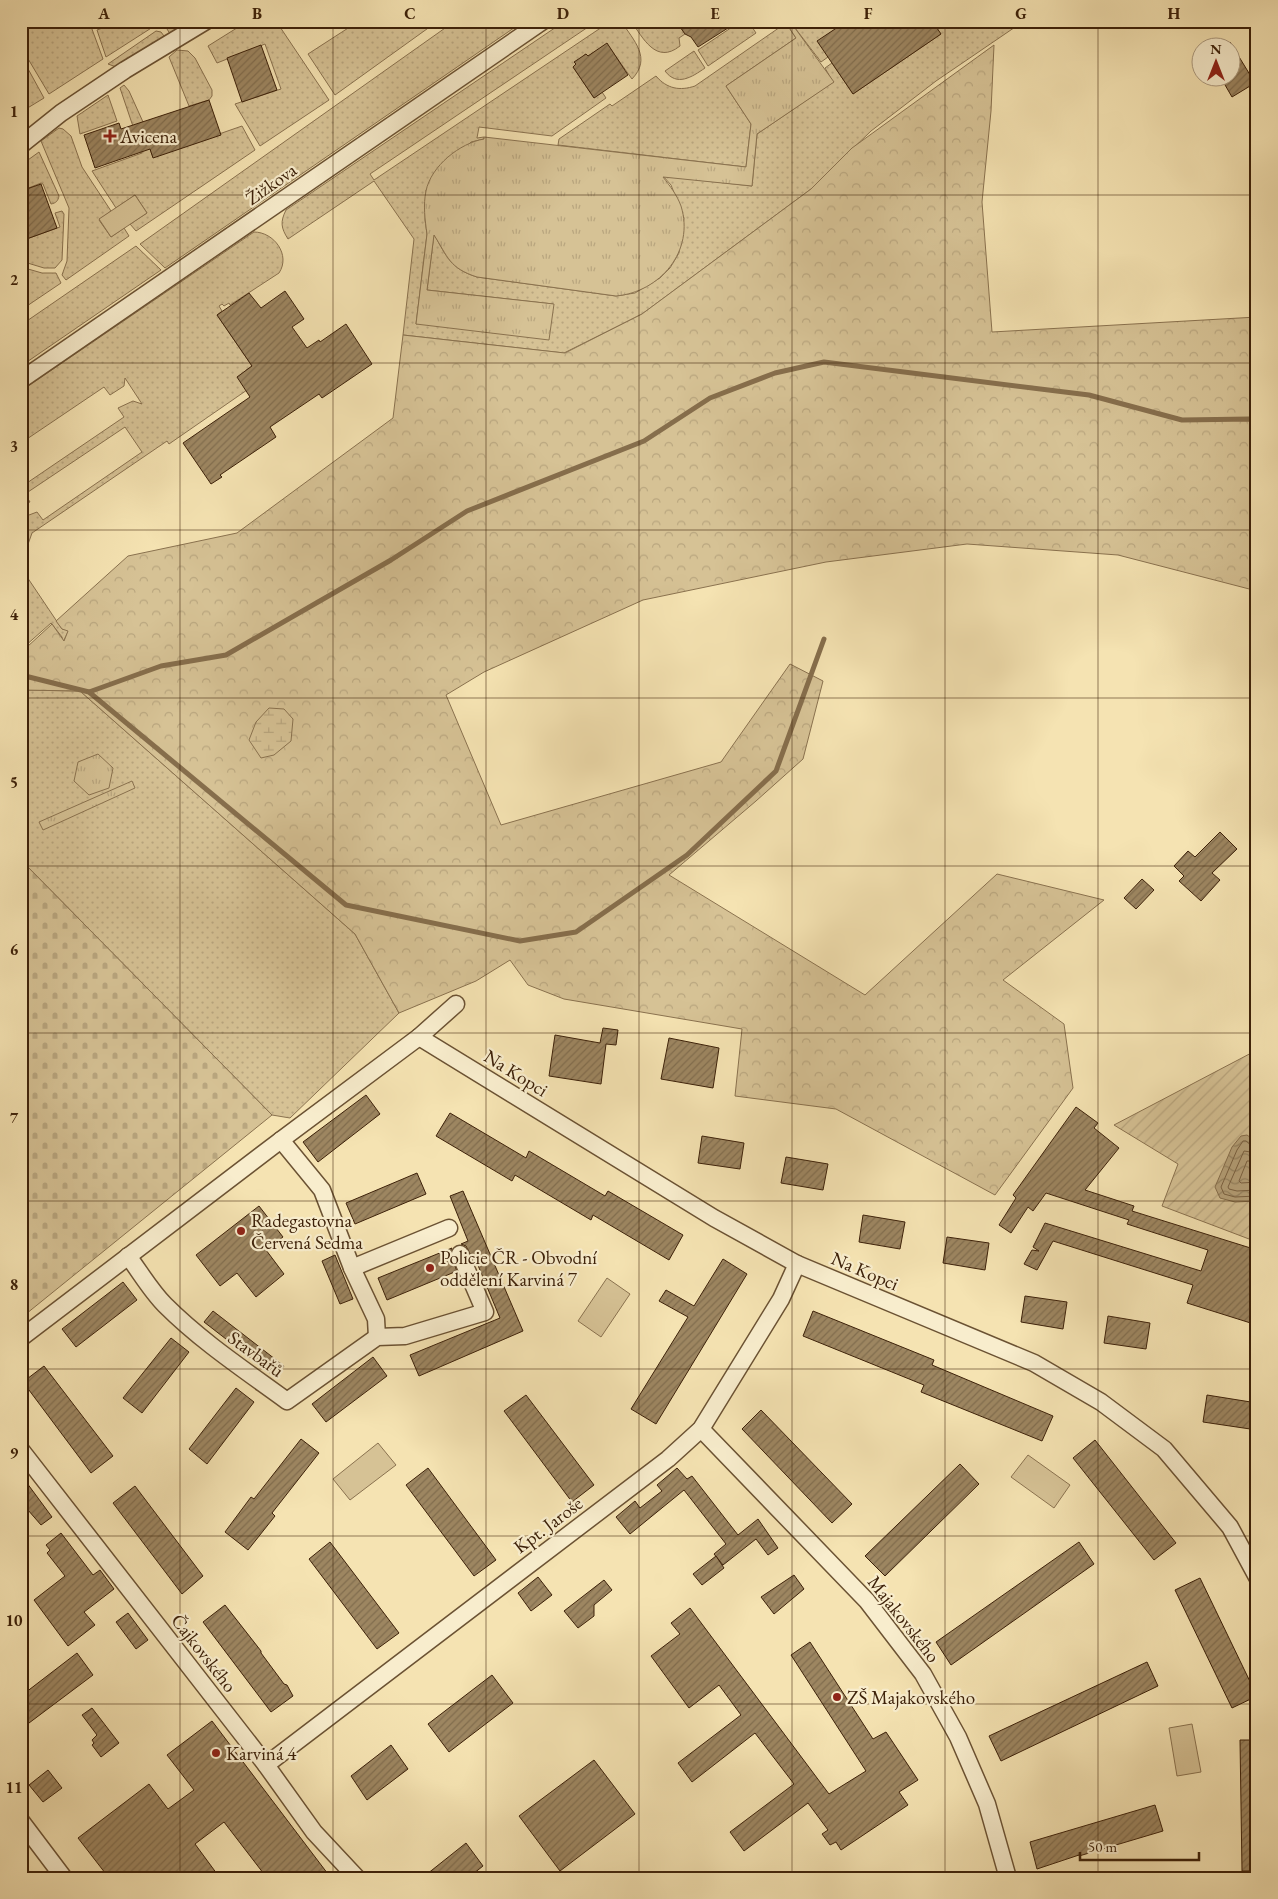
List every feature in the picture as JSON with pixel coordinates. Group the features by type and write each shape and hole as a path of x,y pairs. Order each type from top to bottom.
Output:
{"street":[{"name":"Žižkova","path":"21,380 544,21"},
{"path":"21,145 61,113 101,86 206,22"},
{"path":"21,1338 419,1037 456,1004"},
{"name":"Na Kopci","path":"419,1037 714,1218 797,1264 1034,1363 1101,1402 1164,1450 1230,1526 1255,1570"},
{"path":"281,1140 322,1190 352,1268 376,1318 377,1337 405,1336 485,1312 460,1254"},
{"path":"352,1268 448,1228"},
{"name":"Stavbařů","path":"128,1256 164,1304 185,1324 202,1339 287,1401 377,1337"},
{"name":"Kpt. Jaroše","path":"266,1765 668,1459 701,1429 781,1299 797,1264"},
{"name":"Majakovského","path":"701,1429 867,1601 923,1674 958,1737 987,1804 1008,1878"},
{"name":"Čajkovského","path":"21,1450 266,1765 314,1832 357,1878"},
{"path":"21,1821 64,1878"}],"green space":[{"path":"21,21 89,21 103,59 49,94 21,47"},
{"path":"121,21 158,21 156,25 106,57 97,30"},
{"path":"166,21 184,21 183,25 172,37 167,29"},
{"path":"248,21 276,21 329,100 260,146 235,104 281,89 265,44 217,63 208,46"},
{"path":"359,21 438,21 335,95 308,54"},
{"path":"455,21 524,21 165,268 140,244"},
{"path":"565,21 597,21 370,174 374,180 611,21 621,21 639,50 641,64 632,79 607,44 588,56 584,55 586,58 574,62 576,64 573,67 594,98 602,92 606,98 552,136 479,127 477,138 484,137 484,139 471,142 426,190 425,220 427,234 416,324 553,304 427,290 434,234 455,266 477,277 616,296 635,293 660,278 670,268 679,253 684,218 671,185 663,176 752,186 757,134 833,82 825,68 832,63 853,94 941,34 932,21 1024,21 936,81 871,131 811,189 642,314 564,353 403,335 414,239 374,181 288,239 282,225 286,210"},
{"path":"631,21 676,21 685,34 679,38 680,46 671,51 657,51 645,41"},
{"path":"741,21 748,21 756,33 708,66 698,50"},
{"path":"793,21 847,21 828,57 821,62 792,24"},
{"path":"793,21 792,24 834,82 757,134 752,186 663,177 681,206 684,223 683,238 678,253 660,278 647,287 632,293 616,296 477,277 455,266 446,256 434,235 427,290 554,304 549,340 416,324 427,234 424,207 425,196 434,173 448,157 466,145 484,139 484,137 746,167 751,124 726,86 796,38 788,26 783,25"},
{"path":"783,25 788,26 796,38 726,86 751,124 746,167 558,145 559,139 610,104 612,106 656,76 665,84 674,88 695,86"},
{"path":"156,31 161,32 167,40 119,68 108,64"},
{"path":"994,45 991,111 982,202 992,332 1257,317 1257,591 1118,555 967,544 826,562 643,600 484,672 446,695 501,825 721,762 790,664 823,681 803,759 669,875 865,995 997,874 1104,900 1003,980 1064,1024 1073,1088 995,1195 836,1109 735,1096 742,1029 564,999 528,985 510,960 476,981 399,1013 355,934 80,691 21,690 21,648 27,647 52,624 64,641 68,631 62,629 56,621 128,556 237,533 393,418 403,335 565,353 642,314 811,189 852,148"},
{"path":"177,50 188,51 195,58 212,90 212,96 209,100 189,106 169,57"},
{"path":"694,51 705,68 695,75 685,79 674,79 665,71"},
{"path":"21,56 44,98 21,112"},
{"path":"124,85 129,91 143,122 140,123 153,157 242,126 255,150 136,231 130,224 147,213 135,195 116,208 92,171 142,153 120,88"},
{"path":"108,95 117,121 80,134 77,116"},
{"path":"59,128 71,136 82,167 111,211 99,220 111,237 124,228 129,236 66,280 62,275 67,261 69,208 41,141"},
{"path":"39,152 59,196 53,204 51,204 41,183 21,191 21,165"},
{"path":"135,195 147,213 111,237 99,219"},
{"path":"62,211 64,214 62,260 55,268 44,268 21,261 21,241 60,227 55,213"},
{"path":"254,232 261,233 274,240 282,252 282,266 279,273 230,305 229,303 219,306 222,311 217,315 252,366 246,370 247,390 169,444 167,441 32,533 21,564 21,518 37,512 43,520 142,452 125,427 25,494 30,502 21,505 21,487 124,417 118,408 133,401 142,404 125,378 124,386 110,395 104,387 21,443 21,391"},
{"path":"136,246 161,270 21,366 21,325"},
{"path":"21,267 42,273 56,273 61,283 21,310"},
{"path":"21,568 62,629 69,630 63,642 62,637 51,623 24,647 21,647"},
{"path":"21,690 80,691 355,934 399,1013 290,1118 272,1115 21,860"},
{"path":"269,708 284,709 293,719 291,741 274,755 261,758 249,740 256,722"},
{"path":"98,754 113,768 109,788 89,795 74,781 78,762"},
{"path":"132,781 135,788 43,830 39,822"},
{"path":"21,860 272,1115 21,1318"},
{"path":"1257,1050 1257,1242 1162,1206 1178,1164 1114,1125"},
{"path":"607,1278 630,1294 601,1337 578,1321"},
{"path":"378,1443 396,1465 350,1500 333,1479"},
{"path":"1028,1455 1070,1485 1054,1508 1011,1477"},
{"path":"1192,1724 1201,1772 1177,1776 1169,1728"}],"water":[{"path":"1247,1135 1257,1145 1257,1201 1235,1202 1220,1198 1215,1187 1232,1147 1241,1136"}],"building":[{"path":"676,21 739,21 698,47 691,37 685,34"},
{"path":"847,21 932,21 941,34 853,94 817,41"},
{"path":"607,43 628,75 594,98 573,67 576,64 574,62 586,54 588,56"},
{"path":"261,45 277,90 242,102 227,58"},
{"path":"1240,58 1255,83 1232,97 1227,88 1240,88"},
{"path":"209,100 221,135 153,158 150,149 95,168 84,135 119,123 121,129"},
{"path":"41,184 57,228 21,241 21,191"},
{"path":"285,291 304,319 292,327 307,348 319,340 320,342 346,324 372,364 322,398 319,394 270,427 276,437 220,475 222,477 211,484 183,443 250,397 237,377 252,366 217,315 249,293 261,308"},
{"path":"1220,832 1237,849 1212,873 1220,880 1201,901 1179,881 1184,876 1174,866 1188,851 1195,857"},
{"path":"1142,879 1154,890 1136,909 1124,898"},
{"path":"603,1028 618,1030 616,1045 606,1044 601,1084 549,1076 555,1035 600,1043"},
{"path":"669,1038 719,1048 713,1088 661,1079"},
{"path":"366,1095 380,1114 318,1162 303,1142"},
{"path":"1076,1107 1098,1123 1094,1128 1119,1148 1085,1190 1134,1206 1132,1211 1257,1250 1257,1325 1187,1303 1193,1285 1053,1241 1037,1270 1024,1264 1032,1250 1039,1251 1033,1247 1045,1223 1201,1271 1208,1250 1127,1224 1129,1220 1046,1193 1033,1211 1028,1207 1011,1233 999,1225 1016,1198 1013,1195"},
{"path":"450,1113 526,1158 529,1151 605,1196 608,1191 683,1235 669,1260 593,1215 591,1220 515,1175 512,1181 436,1136"},
{"path":"702,1136 744,1143 740,1169 698,1163"},
{"path":"786,1157 828,1164 823,1190 781,1183"},
{"path":"417,1173 426,1194 355,1224 346,1203"},
{"path":"463,1191 523,1331 419,1376 410,1355 500,1318 477,1263 475,1264 466,1246 461,1244 468,1241 450,1196"},
{"path":"259,1206 283,1237 266,1250 284,1274 256,1297 237,1273 220,1286 196,1255"},
{"path":"863,1215 905,1222 900,1249 859,1242"},
{"path":"947,1237 989,1243 985,1270 943,1263"},
{"path":"452,1248 450,1252 451,1257 457,1271 387,1300 378,1278"},
{"path":"335,1255 353,1299 340,1304 322,1261"},
{"path":"723,1259 747,1274 656,1424 631,1409 688,1317 659,1301 666,1290 694,1306"},
{"path":"123,1282 137,1300 76,1347 62,1329"},
{"path":"1025,1296 1067,1302 1063,1329 1021,1322"},
{"path":"213,1311 284,1366 275,1377 204,1322"},
{"path":"813,1311 934,1360 932,1365 1053,1416 1042,1441 921,1392 924,1385 803,1336"},
{"path":"1108,1316 1150,1323 1146,1349 1104,1343"},
{"path":"171,1338 189,1352 142,1413 123,1398"},
{"path":"373,1357 387,1376 326,1422 312,1404"},
{"path":"44,1366 113,1456 91,1473 23,1382"},
{"path":"236,1388 254,1402 207,1464 189,1449"},
{"path":"526,1395 594,1485 572,1502 504,1411"},
{"path":"1207,1395 1257,1403 1257,1430 1203,1422"},
{"path":"761,1410 852,1504 832,1523 742,1429"},
{"path":"301,1439 319,1453 272,1513 275,1516 248,1550 225,1532 251,1497 254,1499"},
{"path":"1095,1440 1176,1543 1154,1560 1073,1458"},
{"path":"960,1464 979,1484 885,1576 865,1556"},
{"path":"428,1468 496,1560 474,1576 406,1485"},
{"path":"677,1468 687,1479 692,1476 738,1535 758,1519 778,1548 768,1555 756,1539 723,1565 714,1554 726,1544 684,1490 630,1534 616,1517 635,1501 640,1508 662,1491 657,1485"},
{"path":"21,1475 52,1517 41,1525 21,1502"},
{"path":"135,1486 203,1576 182,1594 113,1503"},
{"path":"61,1533 93,1575 100,1570 114,1589 84,1612 95,1625 68,1646 34,1600 65,1576 47,1553 50,1550 46,1545"},
{"path":"330,1542 399,1633 377,1649 309,1559"},
{"path":"1079,1542 1094,1564 951,1665 936,1642"},
{"path":"716,1556 724,1568 702,1585 693,1574"},
{"path":"794,1575 804,1589 774,1614 761,1597"},
{"path":"538,1577 552,1595 531,1611 518,1593"},
{"path":"1200,1578 1257,1696 1232,1708 1175,1590"},
{"path":"604,1580 612,1590 594,1605 594,1616 578,1628 564,1611"},
{"path":"225,1605 284,1684 287,1685 293,1696 271,1712 203,1622"},
{"path":"690,1608 829,1794 866,1771 791,1655 810,1642 873,1739 886,1732 918,1780 899,1792 908,1805 841,1850 836,1842 830,1845 822,1834 828,1830 808,1803 744,1851 730,1832 794,1784 755,1733 692,1782 678,1763 741,1715 719,1685 689,1708 651,1656 680,1634 671,1623"},
{"path":"128,1613 148,1640 136,1649 116,1622"},
{"path":"77,1653 93,1675 21,1729 21,1696"},
{"path":"1147,1662 1158,1686 1001,1761 989,1736"},
{"path":"492,1675 513,1703 449,1752 428,1724"},
{"path":"92,1708 119,1743 101,1757 92,1745 94,1743 92,1740 97,1735 82,1715"},
{"path":"212,1721 331,1878 267,1878 224,1822 195,1844 220,1878 109,1878 78,1838 149,1784 168,1809 194,1790 167,1755"},
{"path":"1240,1740 1257,1740 1257,1871 1242,1871"},
{"path":"391,1745 408,1769 367,1800 351,1776"},
{"path":"594,1760 635,1814 560,1871 519,1816"},
{"path":"48,1770 62,1788 43,1802 29,1785"},
{"path":"1155,1805 1163,1831 1037,1869 1030,1842"},
{"path":"466,1843 483,1866 468,1878 422,1878"}],"waterway":[{"path":"89,692 161,666 226,655 391,560 467,511 644,441 710,398 775,373 824,362 1089,395 1182,420 1250,419 1257,422"},
{"path":"21,675 89,692 346,905 520,941 576,932 687,855 776,771 824,639"}],"place":[{"name":"Avicena","path":"110,136"},
{"name":"Radegastovna Červená Sedma","path":"241,1231"},
{"name":"Policie ČR - Obvodní oddělení Karviná 7","path":"430,1268"},
{"name":"ZŠ Majakovského","path":"837,1697"},
{"name":"Karviná 4","path":"216,1753"}]}
